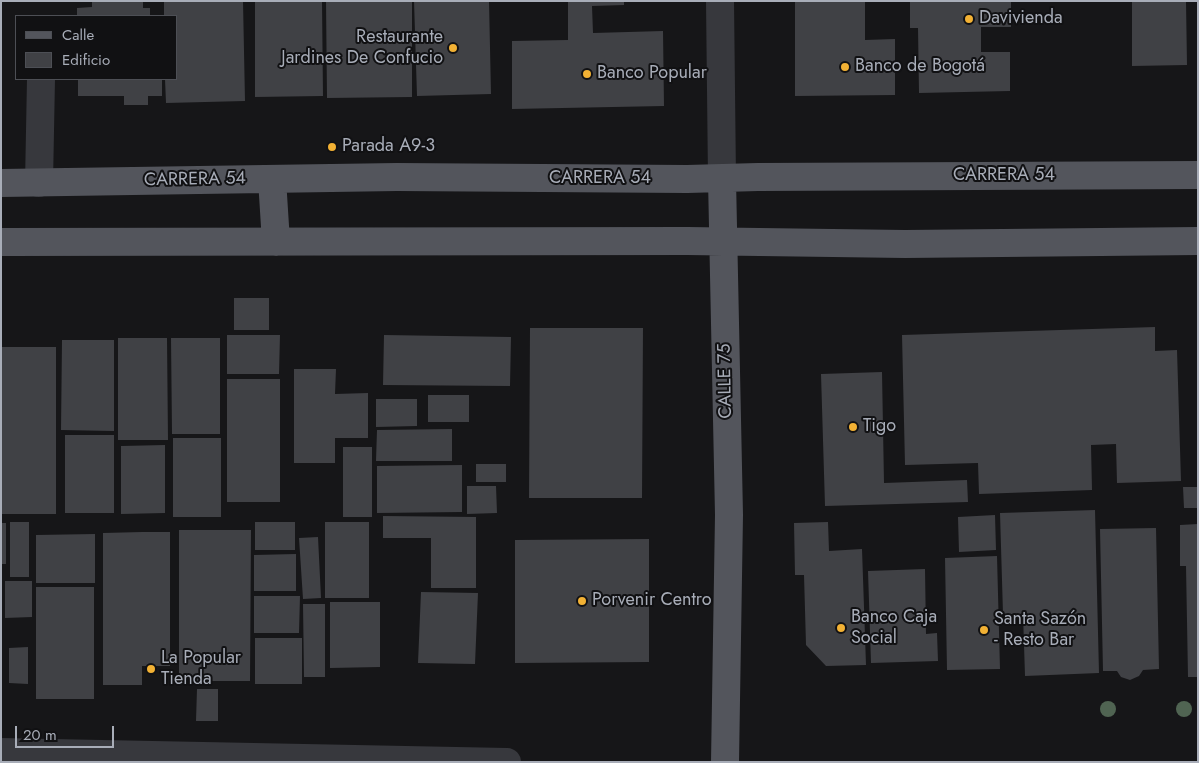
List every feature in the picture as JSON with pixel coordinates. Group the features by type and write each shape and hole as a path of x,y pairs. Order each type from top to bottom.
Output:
{"main road":[{"name":"CARRERA 54","path":"1,183 397,177 722,179 768,176 1198,175"},
{"path":"272,179 276,242"},
{"name":"CALLE 75","path":"722,179 729,515 725,762"},
{"path":"1,242 724,241 905,244 1198,241"}],"street":[{"name":"CALLE 75","path":"720,1 722,179"},
{"path":"39,183 40,80"},
{"path":"1,752 507,762"}],"building":[{"path":"92,1 143,1 143,8 150,8 150,15 77,15 77,8 92,7"},
{"path":"164,1 243,1 245,101 166,103 165,80 178,80 178,15 164,15"},
{"path":"255,1 322,1 323,96 255,97"},
{"path":"326,1 412,1 412,97 327,98"},
{"name":"Restaurante Jardines De Confucio","path":"414,1 489,1 491,94 417,96"},
{"name":"Banco Popular","path":"568,1 624,1 624,5 592,6 593,33 663,31 664,106 512,109 512,41 568,40"},
{"name":"Banco de Bogotá","path":"795,1 865,1 865,40 895,39 895,95 795,96"},
{"path":"910,1 1011,1 1011,27 981,27 981,52 1010,52 1010,91 919,93 918,28 910,28"},
{"path":"1132,1 1186,1 1187,65 1132,66"},
{"path":"78,80 162,80 162,96 148,96 148,105 124,105 124,96 78,96"},
{"path":"234,298 269,298 269,330 234,330"},
{"path":"1155,327 1155,351 1177,350 1181,481 1117,483 1116,444 1091,445 1092,490 979,494 978,463 905,465 902,335"},
{"path":"530,328 643,328 642,498 529,498"},
{"path":"227,335 280,335 279,374 227,374"},
{"path":"384,335 511,337 510,386 383,385"},
{"path":"118,338 167,338 168,440 118,440"},
{"path":"171,338 220,338 220,434 172,434"},
{"path":"62,340 114,340 114,431 61,430"},
{"path":"1,347 56,347 56,514 1,514"},
{"path":"294,369 336,369 335,394 368,393 368,438 335,438 335,463 294,463"},
{"name":"Tigo","path":"882,372 884,483 967,480 968,502 825,506 821,374"},
{"path":"227,379 280,379 280,502 227,502"},
{"path":"428,395 469,395 469,422 428,422"},
{"path":"376,399 417,399 417,426 376,427"},
{"path":"452,429 452,461 376,461 377,430"},
{"path":"65,435 114,435 114,513 65,513"},
{"path":"173,438 221,438 221,517 173,517"},
{"path":"165,445 165,513 121,514 121,446"},
{"path":"343,447 372,447 372,517 343,517"},
{"path":"476,464 506,464 506,482 476,482"},
{"path":"462,465 462,512 377,513 377,466"},
{"path":"467,486 496,486 497,513 467,514"},
{"path":"1183,487 1198,487 1198,508 1184,508"},
{"path":"1095,510 1099,673 1025,676 1023,614 1003,614 1000,513"},
{"path":"995,515 996,550 959,552 958,517"},
{"path":"383,516 476,517 476,588 431,588 431,538 383,538"},
{"path":"10,522 29,522 29,577 10,577"},
{"path":"255,522 295,522 295,550 255,550"},
{"path":"325,522 369,522 369,598 325,598"},
{"path":"828,522 829,551 862,549 866,665 826,666 806,645 804,575 795,575 794,523"},
{"path":"1,523 6,523 6,564 1,564"},
{"path":"1198,524 1198,677 1188,677 1186,566 1180,566 1180,525"},
{"path":"1156,528 1159,669 1143,670 1139,676 1130,680 1121,677 1117,671 1103,671 1100,529"},
{"path":"179,530 251,530 250,681 179,681"},
{"path":"170,532 170,666 142,666 142,685 103,685 103,533"},
{"path":"95,534 95,583 36,583 36,535"},
{"path":"318,537 321,598 303,599 299,538"},
{"name":"Porvenir Centro","path":"649,539 649,662 515,663 515,540"},
{"path":"296,554 296,591 254,591 254,555"},
{"path":"997,556 1000,669 947,670 945,558"},
{"path":"925,569 926,634 937,633 938,661 871,663 868,571"},
{"path":"5,581 32,581 32,617 5,618"},
{"path":"36,587 94,587 94,699 36,699"},
{"path":"421,592 478,593 475,664 418,663"},
{"path":"254,596 300,596 299,633 254,633"},
{"path":"330,602 380,602 380,667 330,668"},
{"path":"303,604 325,604 325,677 304,677"},
{"path":"255,638 302,638 302,684 255,684"},
{"path":"28,647 28,684 9,683 9,648"},
{"path":"197,689 218,689 218,721 196,721"}],"place":[{"name":"Davivienda","path":"969,19"},
{"name":"Restaurante Jardines De Confucio","path":"453,48"},
{"name":"Banco de Bogotá","path":"845,67"},
{"name":"Banco Popular","path":"587,74"},
{"name":"Parada A9-3","path":"332,147"},
{"name":"Tigo","path":"853,427"},
{"name":"Porvenir Centro","path":"582,601"},
{"name":"Banco Caja Social","path":"841,628"},
{"name":"Santa Sazón - Resto Bar","path":"984,630"},
{"name":"La Popular Tienda","path":"151,669"}]}
